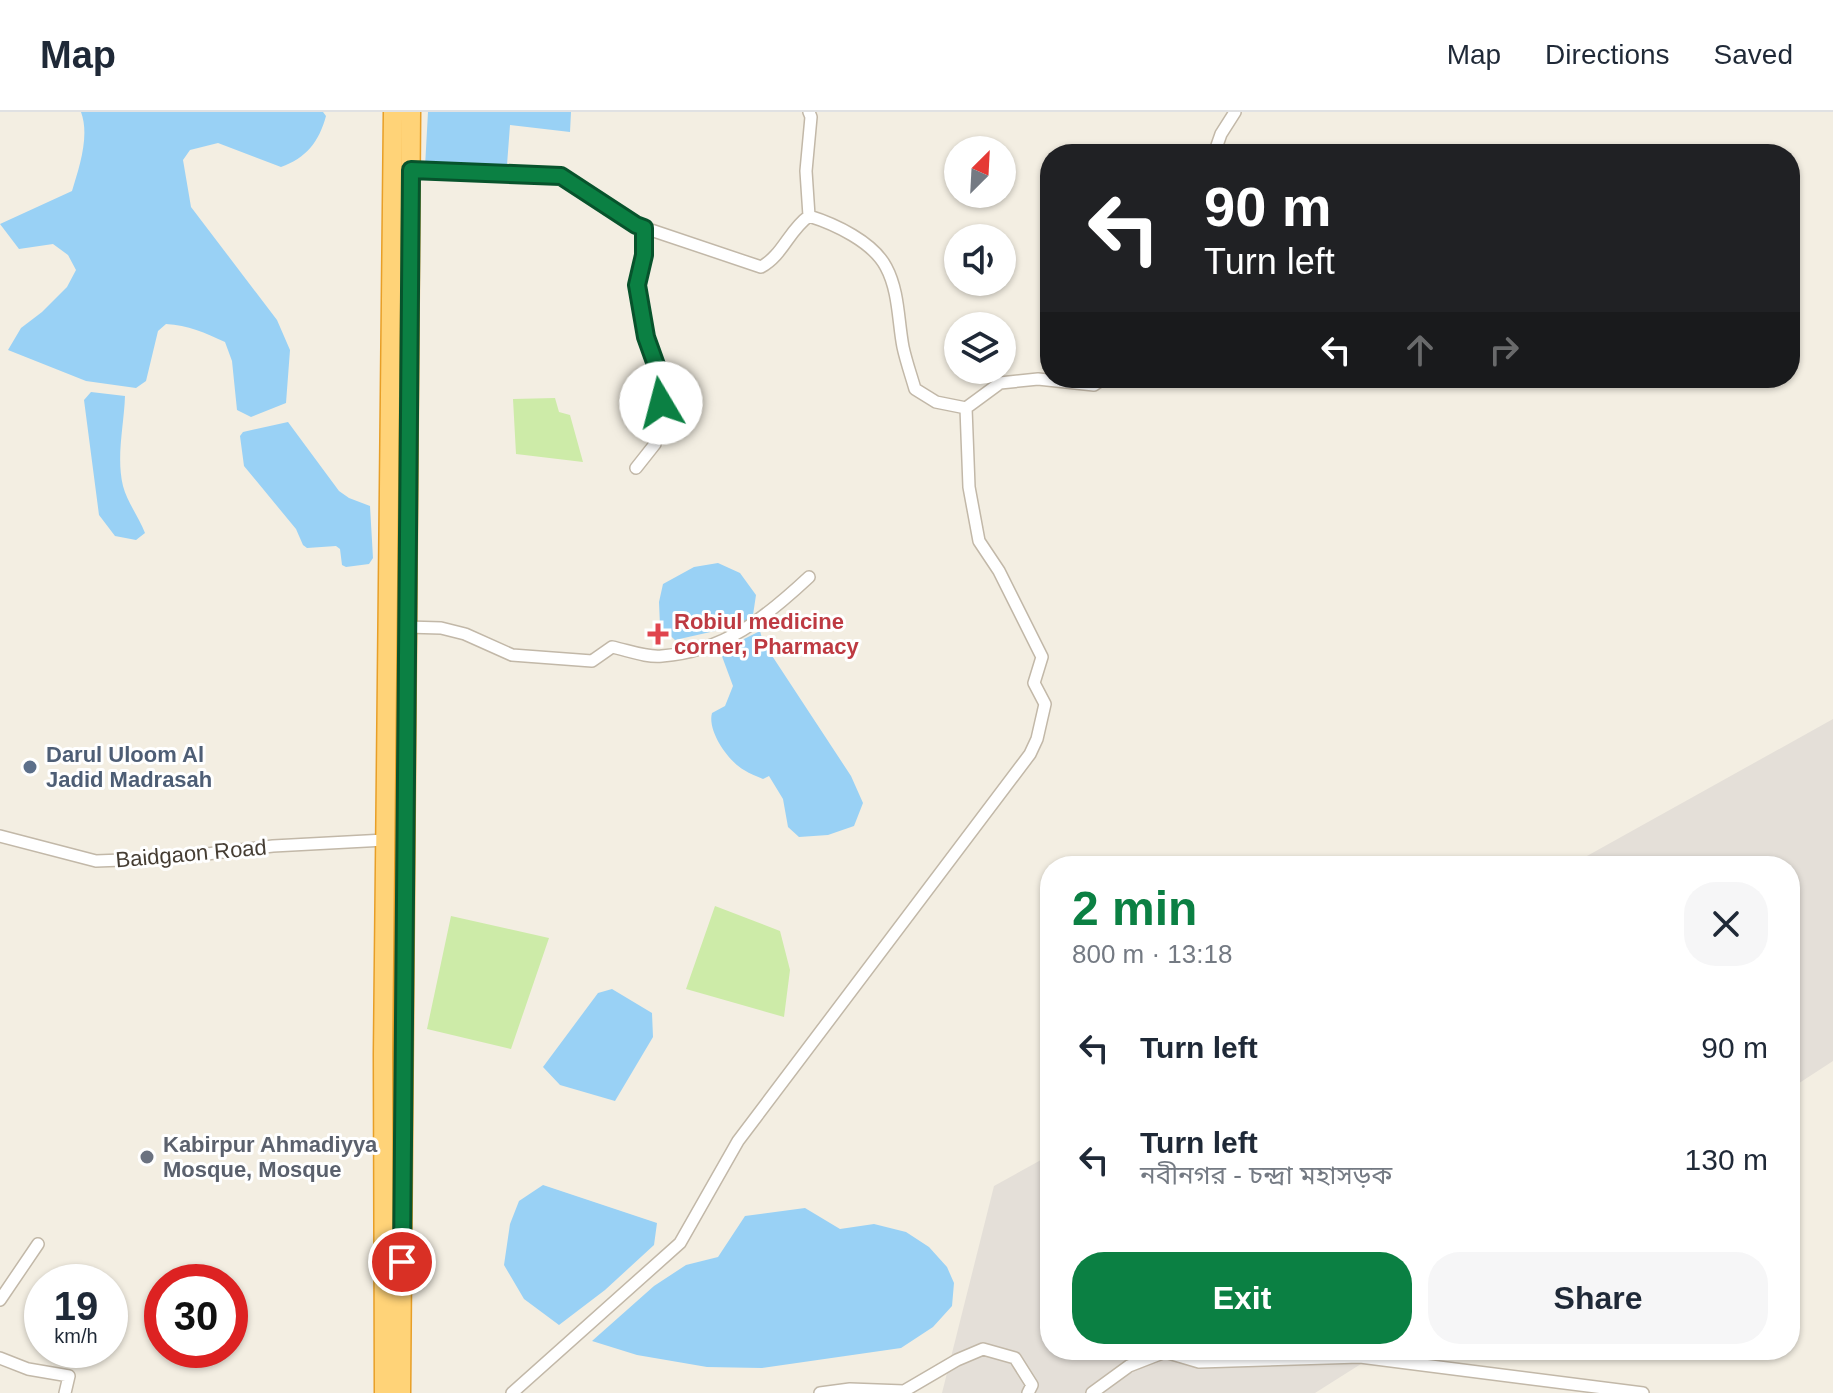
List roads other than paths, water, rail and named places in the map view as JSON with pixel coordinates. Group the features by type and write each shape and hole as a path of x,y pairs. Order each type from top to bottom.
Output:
{"highway":[{"path":"393,112 385,840 400,1392"},
{"path":"400,1392 411,112"}],"street":[{"path":"809,112 806,171 809,216"},
{"path":"1218,144 1235,112"},
{"path":"411,170 561,176 636,225 761,267 774,259 800,222 809,216"},
{"path":"809,216 831,223 867,247 886,266 895,296 903,349 915,389 936,402 966,408 1000,383 1040,379"},
{"path":"636,468 655,444 661,403 656,365 646,337 637,285 644,255 644,228"},
{"path":"512,1393 680,1243 738,1141 1030,754 1037,739 1045,704 1034,683 1042,657 999,571 979,541 969,487 966,408"},
{"path":"407,627 441,628 465,634 512,655 592,661 612,647 659,657 705,647 734,636 766,616 809,577"},
{"name":"Baidgaon Road","path":"0,836 96,861 174,858 273,846 385,840"},
{"path":"0,1300 38,1244"},
{"path":"820,1393 850,1389 904,1391 957,1360 983,1349 1015,1358 1032,1385 1028,1393"},
{"path":"0,1358 28,1369 69,1376 65,1393"},
{"path":"1092,1393 1129,1366 1144,1360"},
{"path":"1192,1360 1263,1360"},
{"path":"1384,1360 1643,1393"}],"water":[{"path":"81,112 323,112 326,116 320,134 310,148 298,159 281,167 218,143 190,150 183,160 191,207 277,320 290,350 286,403 251,417 237,410 232,361 225,342 182,326 166,324 158,331 146,381 136,388 86,381 8,350 21,328 67,287 76,270 68,255 53,244 19,249 0,224 72,191 84,141"},
{"path":"428,112 571,112 570,132 510,125 507,165 425,167"},
{"path":"91,392 125,396 121,475 127,498 145,533 136,540 115,536 99,515 84,400"},
{"path":"288,422 339,491 370,506 373,558 369,564 346,567 342,565 340,549 336,546 307,548 303,545 296,529 244,466 240,436 243,432"},
{"path":"718,563 740,573 756,595 753,615 737,626 675,640 660,626 659,602 663,584 694,567"},
{"path":"760,631 763,642 851,776 863,803 854,826 828,835 799,837 788,827 783,799 769,776 763,779 738,766 716,737 712,713 725,706 733,686 720,651"},
{"path":"612,989 652,1013 653,1037 615,1101 560,1085 543,1067 598,993"},
{"path":"543,1185 657,1223 654,1245 605,1290 559,1325 524,1299 504,1265 510,1224 519,1201"},
{"path":"805,1208 840,1229 874,1224 906,1232 929,1247 947,1267 954,1283 952,1306 933,1327 901,1348 762,1368 707,1367 637,1355 592,1341 654,1286 686,1265 718,1257 745,1216"}],"place":[{"name":"Robiul medicine corner, Pharmacy","path":"658,634"},
{"name":"Darul Uloom Al Jadid Madrasah","path":"30,767"},
{"name":"Kabirpur Ahmadiyya Mosque, Mosque","path":"147,1157"}]}
